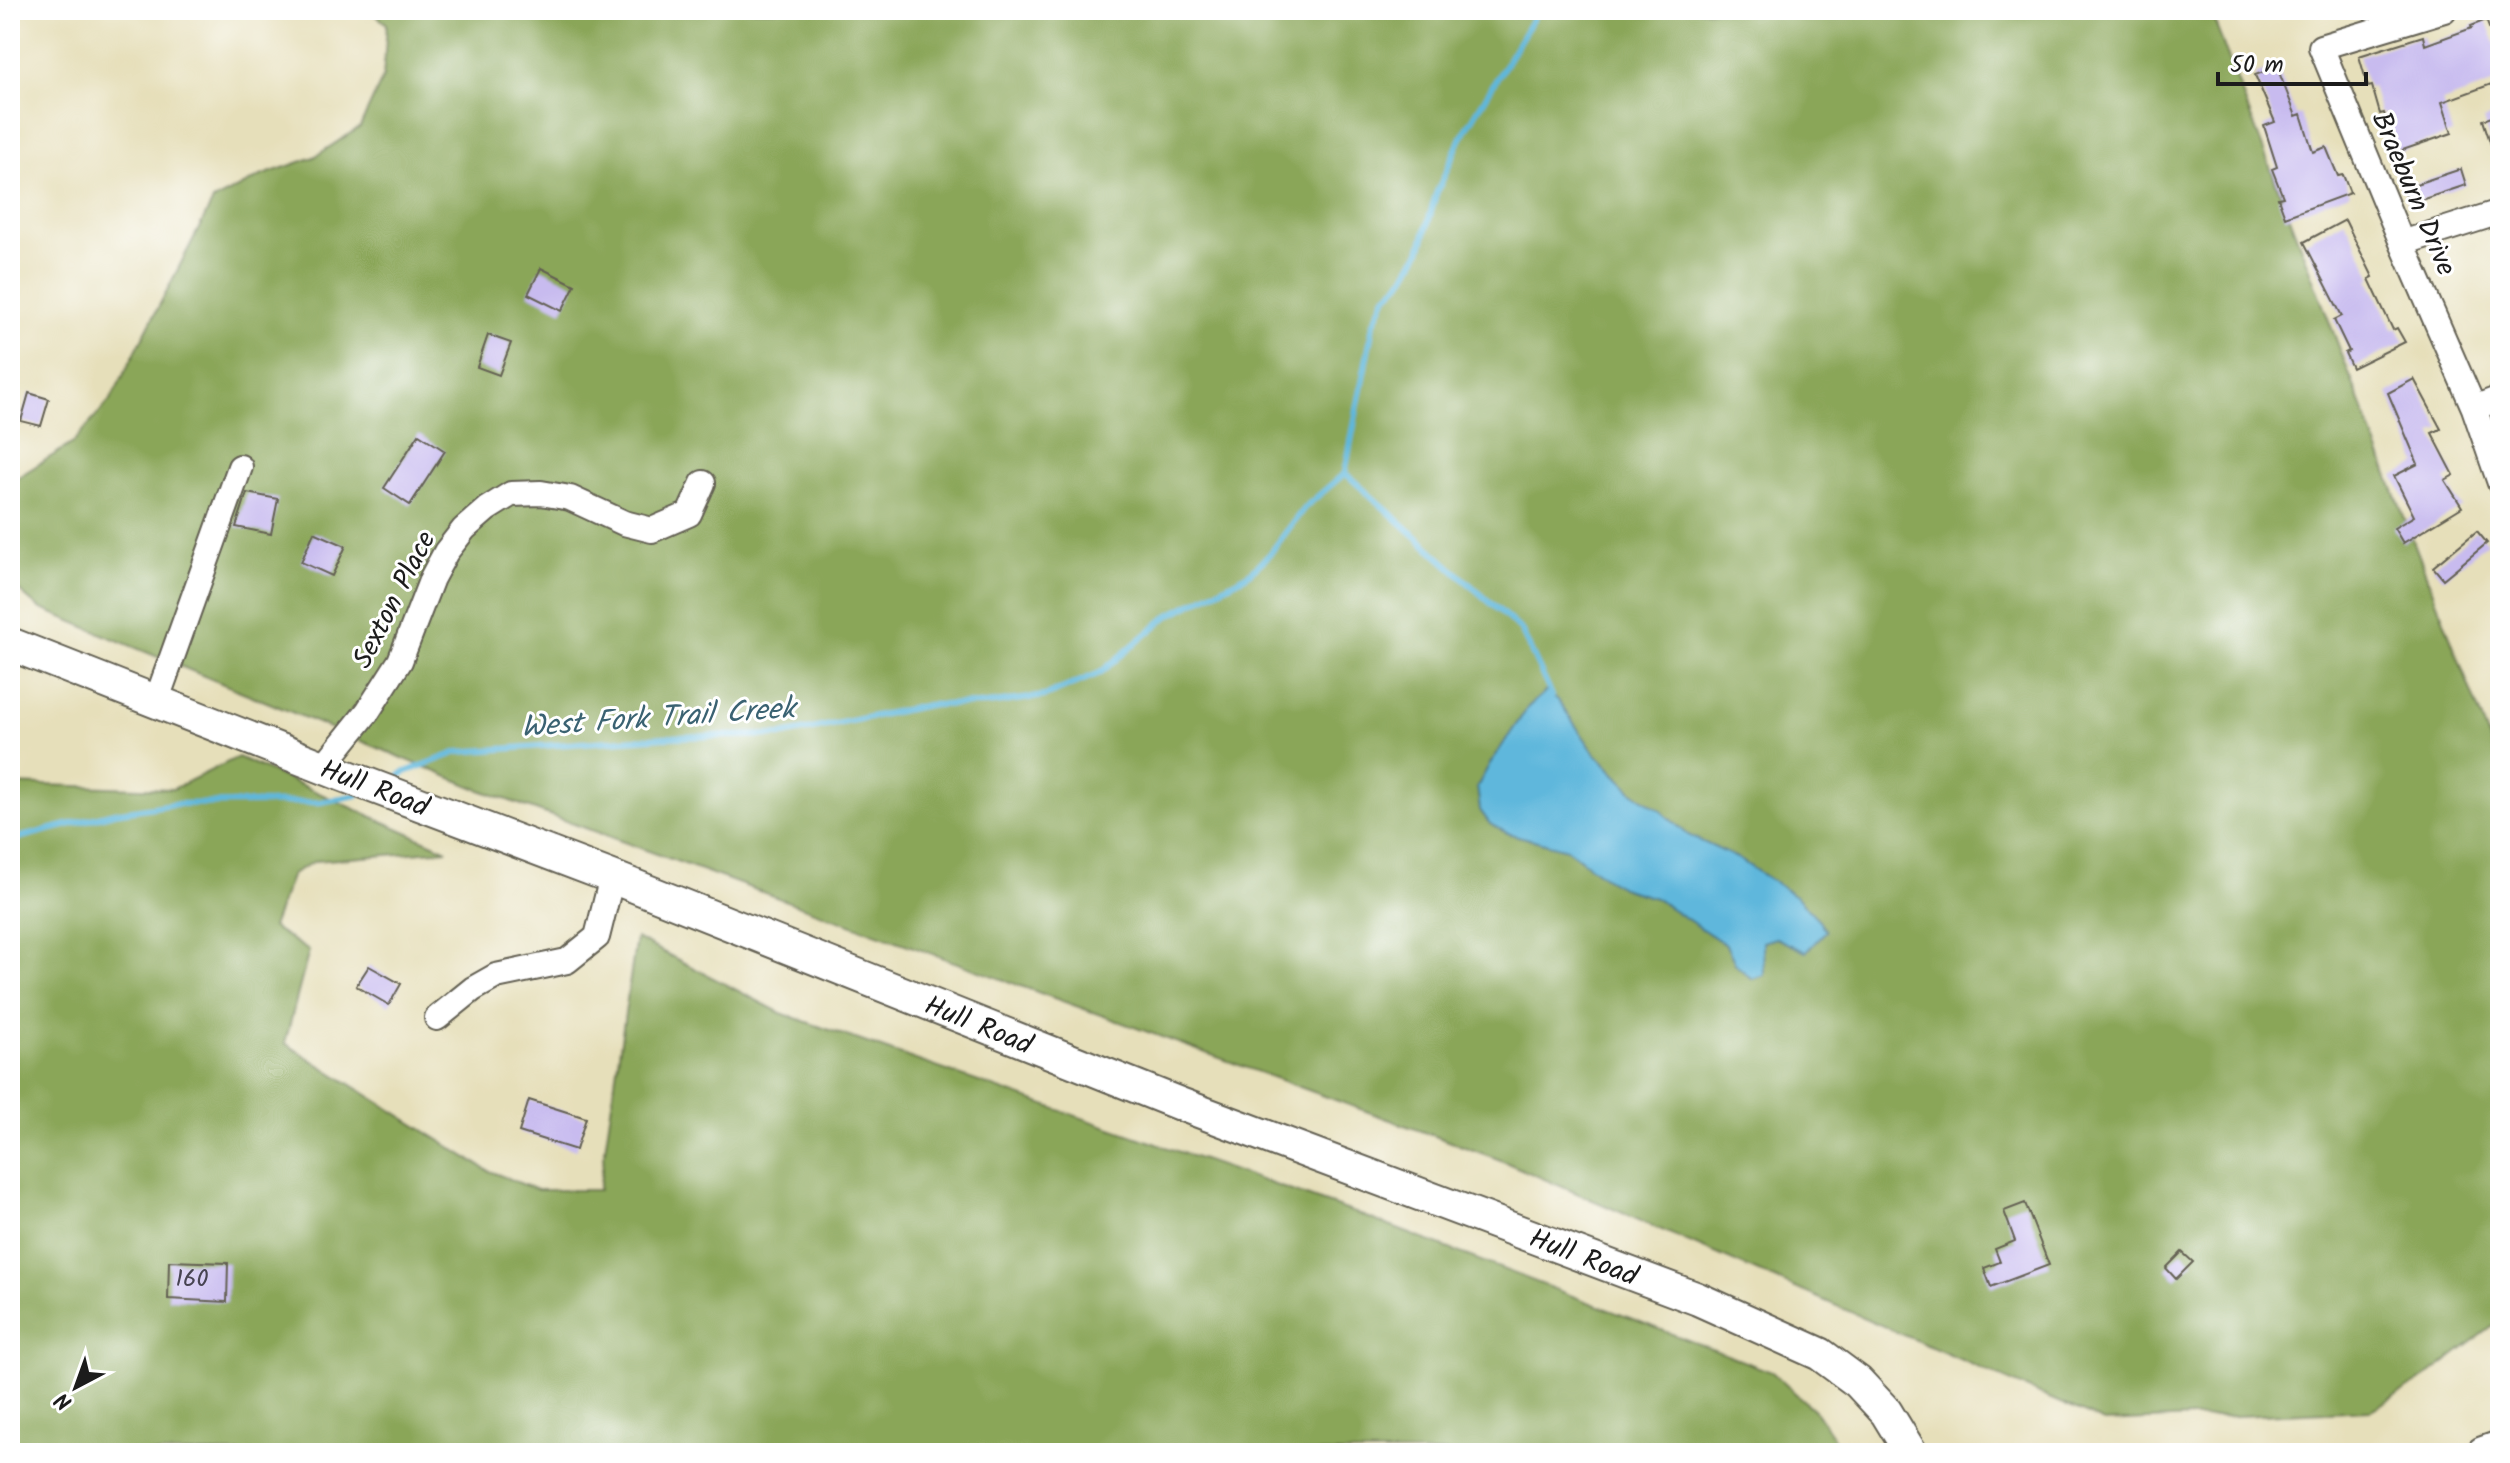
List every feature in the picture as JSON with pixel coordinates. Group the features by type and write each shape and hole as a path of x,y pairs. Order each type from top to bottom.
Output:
{"main road":[{"name":"Hull Road","path":"10,644 612,877 1180,1104 1698,1299 1820,1354 1858,1382 1886,1412 1911,1453"},
{"path":"2483,1453 2500,1447"}],"street":[{"name":"Braeburn Drive","path":"2444,10 2321,47 2474,408 2500,483"},
{"path":"2402,243 2500,212"},
{"path":"2474,408 2500,398"},
{"path":"156,702 240,467"},
{"name":"Sexton Place","path":"323,767 368,711 400,661 432,578 446,552 464,529 487,509 511,494 541,493 570,498 624,523 652,530 689,514 703,483"},
{"path":"437,1018 473,989 496,976 567,961 597,937 612,877"}],"green space":[{"path":"369,10 2210,10 2500,767 2500,1321 2419,1382 2371,1410 2104,1422 1498,1159 480,790 39,608 10,583 10,482 73,443 111,399 213,201 263,175 314,157 360,127 383,77 387,24"},
{"path":"238,757 447,850 315,861 292,874 272,927 309,951 285,1043 487,1170 537,1190 599,1190 636,938 781,1013 1358,1214 1772,1372 1816,1412 1844,1453 10,1453 10,784 173,789"}],"water":[{"path":"1546,691 1558,700 1594,752 1633,792 1660,810 1688,835 1737,858 1797,897 1826,931 1806,952 1776,938 1763,942 1764,975 1752,979 1736,965 1726,945 1655,898 1627,890 1567,849 1507,833 1490,824 1480,810 1477,787 1528,707"}],"building":[{"path":"2486,20 2500,56 2500,81 2442,102 2452,133 2397,152 2384,113 2380,114 2372,86 2368,87 2359,56 2423,36 2425,45"},
{"path":"2277,67 2296,116 2301,114 2313,152 2326,147 2338,176 2343,175 2350,193 2285,217 2278,198 2283,197 2272,169 2277,167 2264,126 2275,122 2255,75"},
{"path":"2500,114 2500,163 2497,163 2483,120"},
{"path":"2461,169 2466,185 2409,204 2404,188"},
{"path":"2345,220 2373,277 2369,279 2393,330 2397,328 2405,342 2352,368 2345,353 2349,351 2334,320 2342,316 2304,242"},
{"path":"541,268 575,285 562,311 528,294"},
{"path":"488,335 511,343 499,375 477,367"},
{"path":"2414,379 2441,429 2432,433 2454,475 2445,480 2462,507 2403,543 2394,528 2414,516 2394,476 2418,464 2388,393"},
{"path":"29,393 49,399 41,426 21,421"},
{"path":"419,434 445,451 410,505 384,488"},
{"path":"247,493 278,499 271,534 236,527"},
{"path":"2477,531 2487,543 2443,579 2433,567"},
{"path":"314,532 346,546 332,576 301,562"},
{"path":"369,966 401,984 389,1005 356,986"},
{"path":"529,1100 586,1118 576,1150 519,1132"},
{"path":"2025,1203 2049,1265 1991,1287 1984,1268 2000,1262 1995,1249 2015,1241 2004,1211"},
{"path":"2182,1252 2193,1262 2176,1279 2166,1268"},
{"path":"169,1261 228,1263 227,1302 168,1299"}],"waterway":[{"name":"West Fork Trail Creek","path":"396,778 458,752 665,737 783,735 928,705 987,704 1045,696 1100,673 1168,616 1247,575 1269,555 1304,508 1345,473 1373,325 1385,298 1405,277 1420,251 1436,194 1460,140 1538,10"},
{"path":"1345,473 1521,630 1552,696"},
{"name":"West Fork Trail Creek","path":"10,840 114,813 173,804 321,802 357,795"}]}
